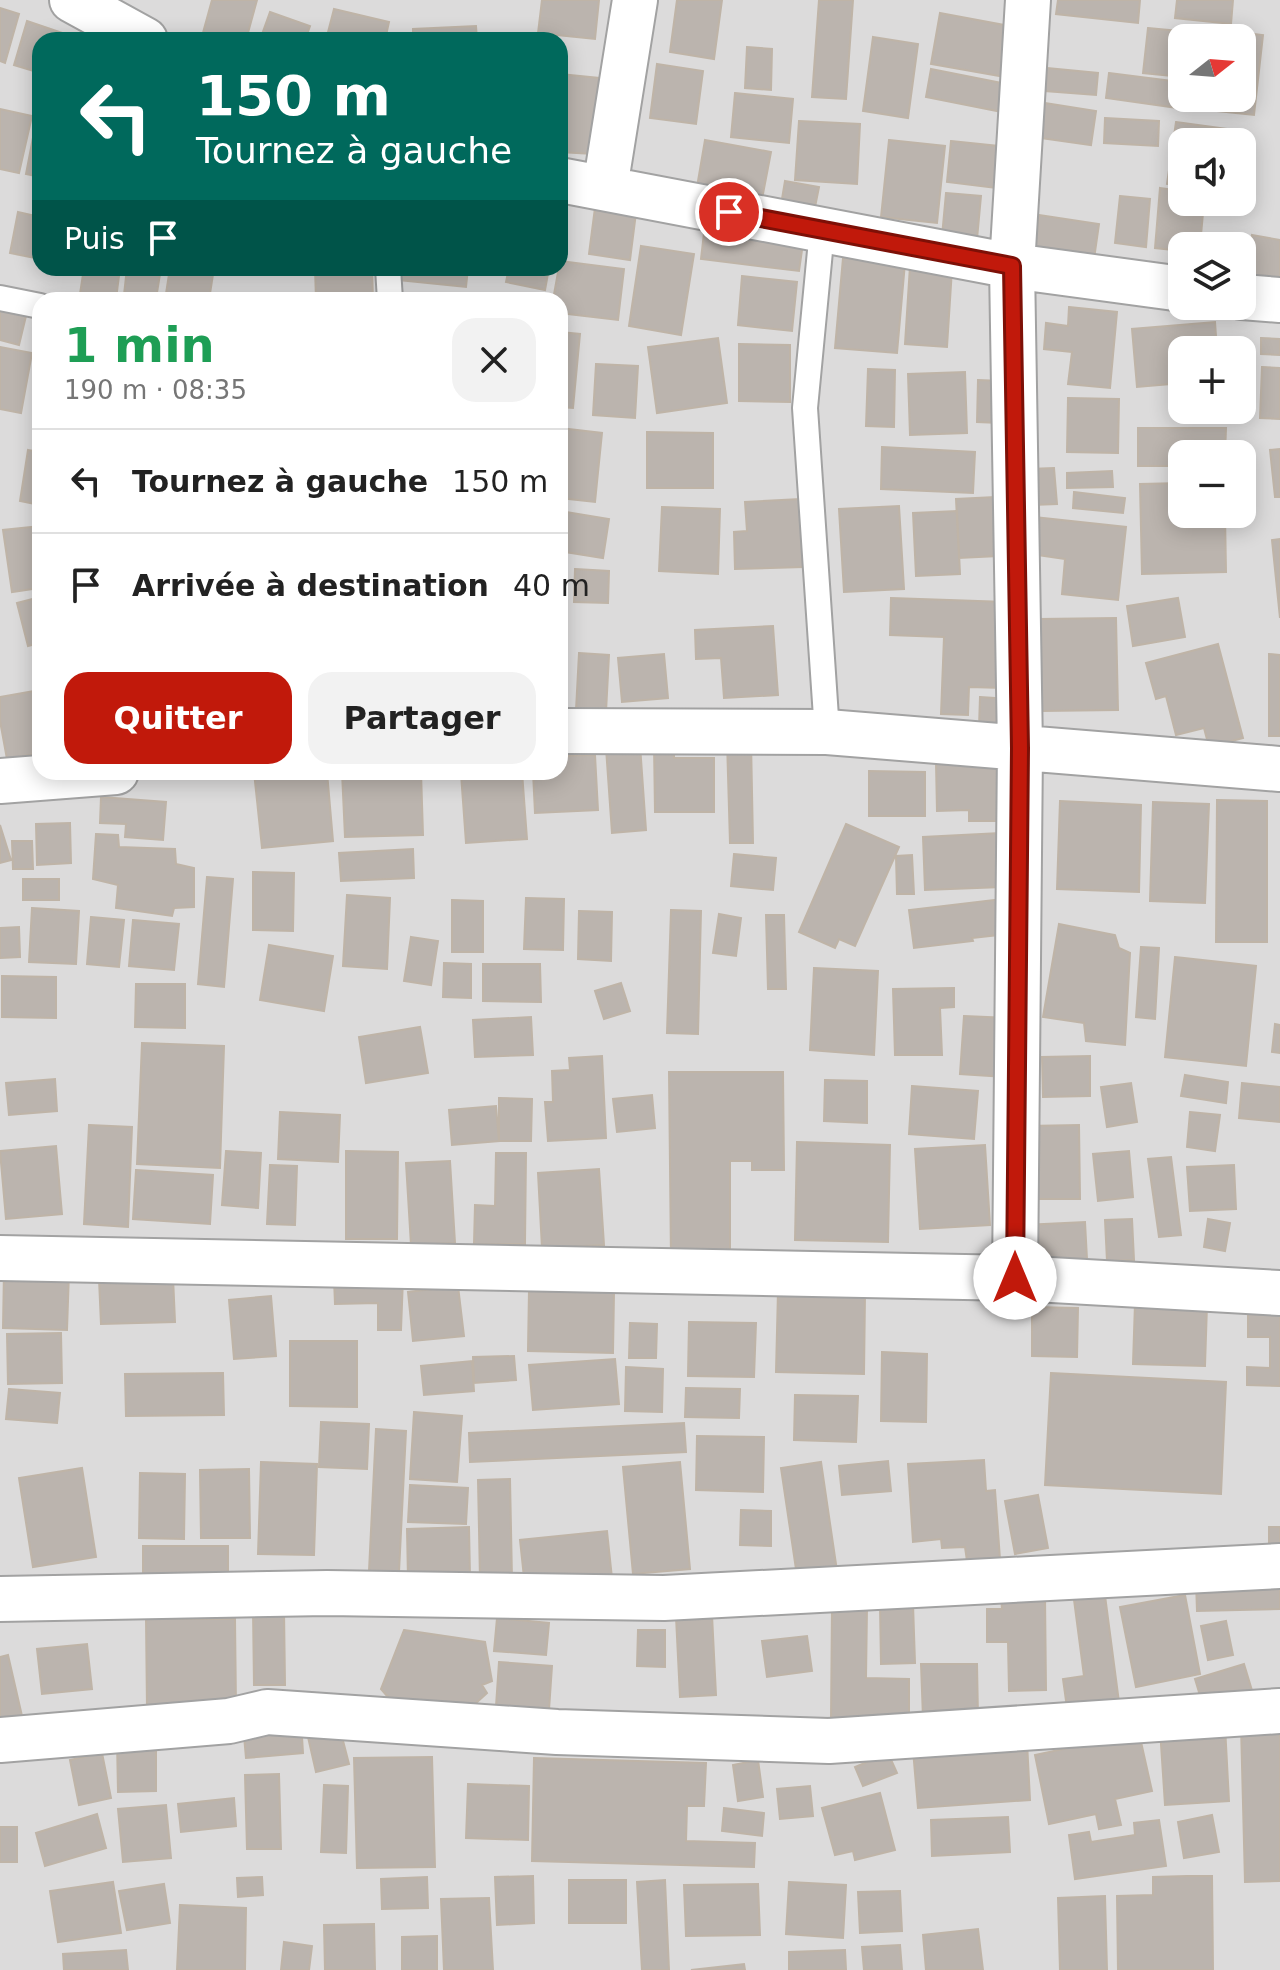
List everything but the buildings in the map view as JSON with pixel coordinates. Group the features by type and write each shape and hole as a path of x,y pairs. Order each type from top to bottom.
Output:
{"street":[{"path":"72,0 130,32"},
{"path":"605,188 635,0"},
{"path":"1015,1278 1020,748 1012,266 1028,0"},
{"path":"568,181 1012,266 1168,287"},
{"path":"1256,298 1280,300"},
{"path":"568,731 827,732 1280,769"},
{"path":"0,781 32,779"},
{"path":"0,1258 1015,1278 1280,1293"},
{"path":"0,1599 327,1593 664,1598 1280,1566"},
{"path":"0,1740 229,1721 267,1712 557,1732 829,1741 1280,1711"}],"lane":[{"path":"822,230 805,408 827,732"},
{"path":"0,298 32,304"}],"shaded area":[{"path":"0,0 1280,0 1280,1970 0,1970"}],"route":[{"path":"729,212 1012,266 1020,748 1015,1278"}]}
